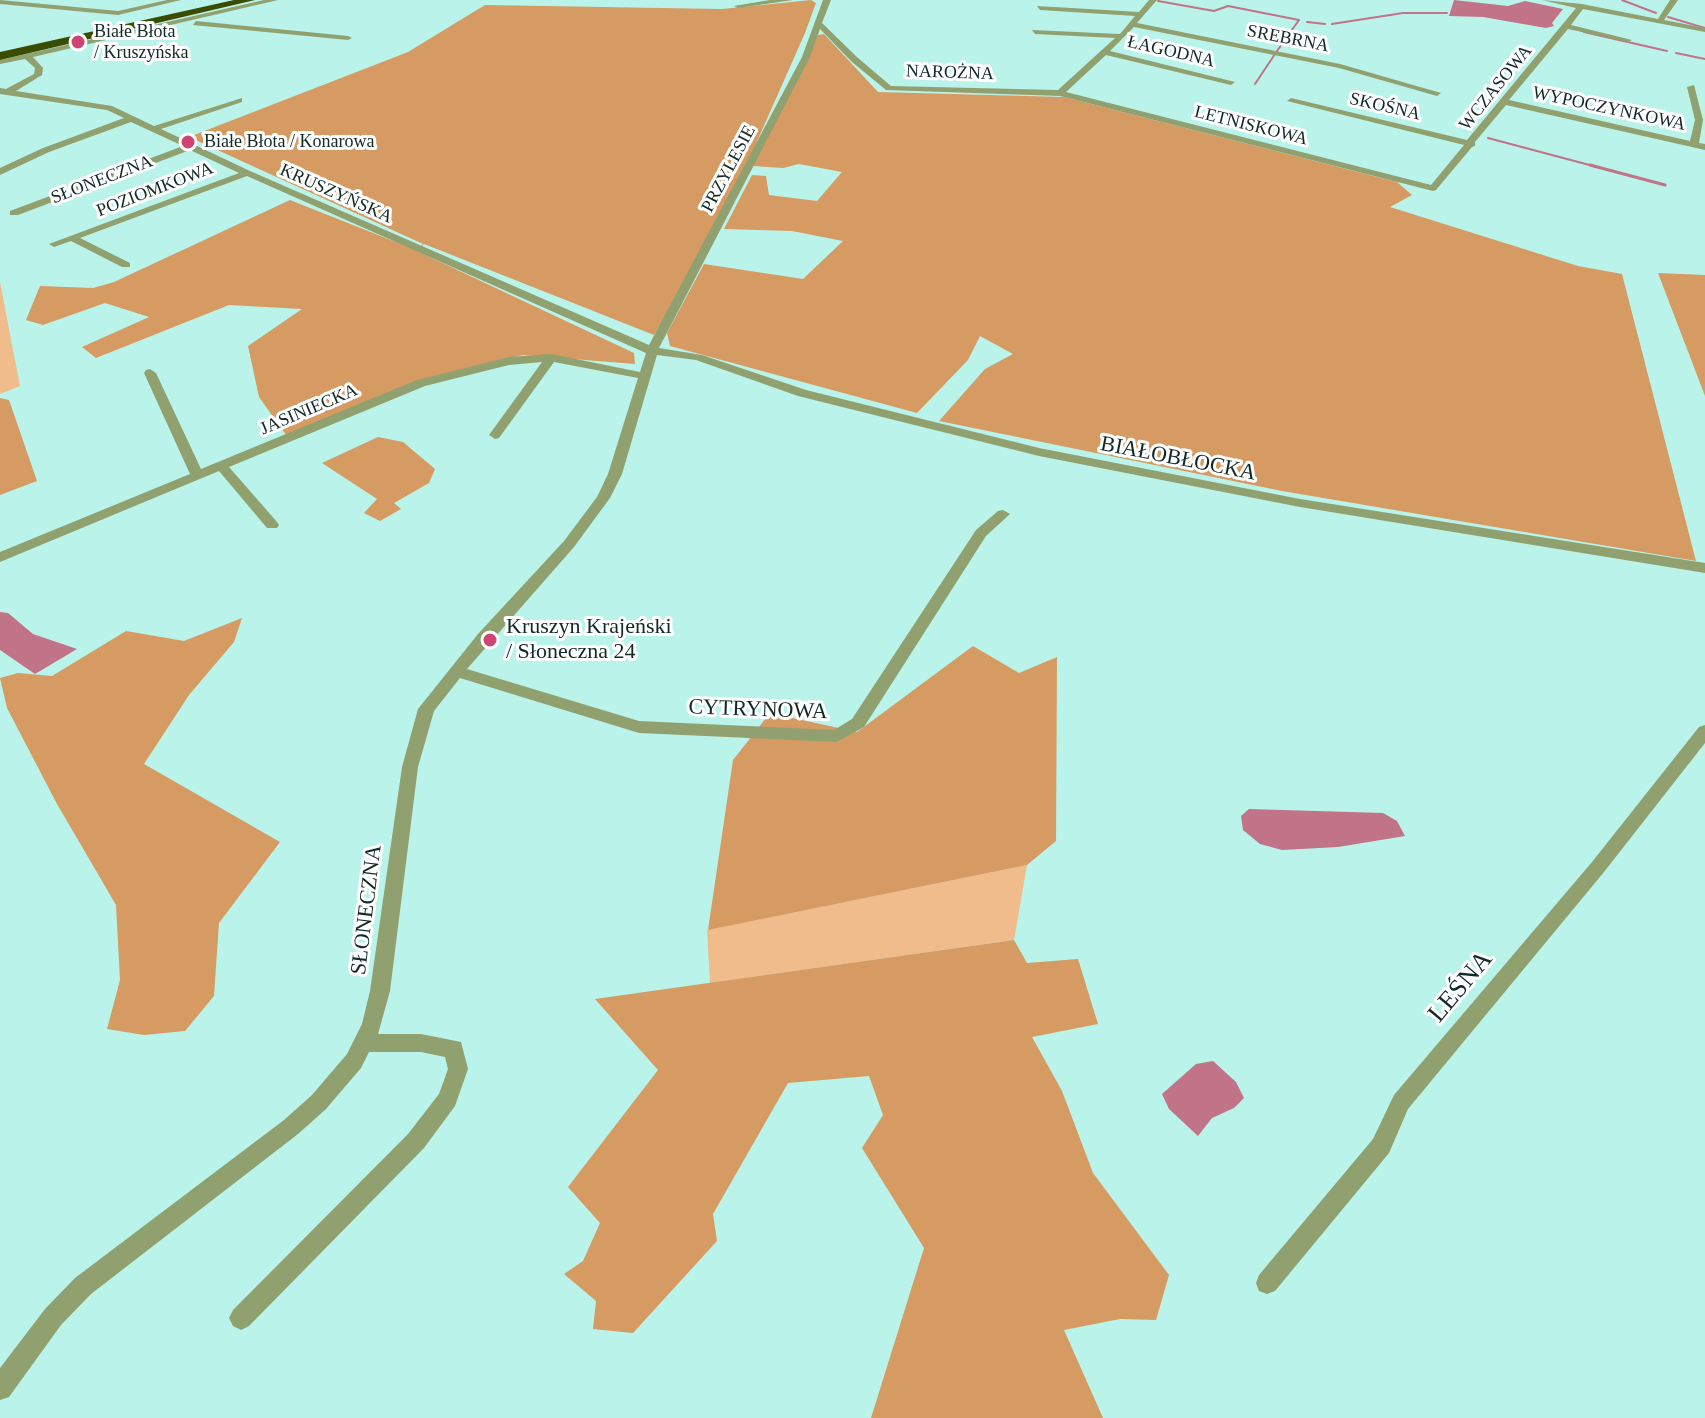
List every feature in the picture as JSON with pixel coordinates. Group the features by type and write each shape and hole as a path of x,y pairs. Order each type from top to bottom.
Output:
{"highway":[{"path":"0,54 213,0"},
{"path":"0,54 231,0"},
{"path":"0,54 249,0"}],"street":[{"path":"57,7 72,0"},
{"path":"103,12 128,0"},
{"path":"0,2 118,13 177,0"},
{"path":"0,54 27,56 274,0"},
{"path":"738,6 789,0"},
{"name":"PRZYLESIE","path":"652,351 806,57 827,0"},
{"path":"1060,93 1122,36 1153,0"},
{"path":"1546,0 1705,30"},
{"path":"1660,21 1674,0"},
{"name":"WCZASOWA","path":"1433,188 1582,6"},
{"path":"1040,8 1139,14"},
{"path":"186,20 348,38"},
{"name":"NAROŻNA","path":"817,22 889,88 1060,93"},
{"name":"SREBRNA","path":"1131,24 1340,66 1437,93"},
{"path":"1566,26 1628,40"},
{"path":"1035,45 1035,30 1122,36"},
{"name":"ŁAGODNA","path":"1103,52 1231,82"},
{"path":"4,94 38,75 39,68 27,56"},
{"path":"1691,87 1699,120 1694,144"},
{"name":"LETNISKOWA","path":"1060,93 1433,188"},
{"name":"KRUSZYŃSKA","path":"4,94 109,108 247,173 652,351"},
{"path":"153,129 239,100"},
{"name":"SKOŚNA","path":"1291,101 1472,144"},
{"name":"WYPOCZYNKOWA","path":"1506,102 1705,147"},
{"path":"0,172 46,150 133,118"},
{"name":"SŁONECZNA","path":"14,213 189,147"},
{"name":"POZIOMKOWA","path":"54,244 247,173"},
{"name":"POZIOMKOWA","path":"73,238 126,265"},
{"name":"SŁONECZNA","path":"0,1388 53,1317 83,1286 291,1127 343,1077 364,1043 383,978 414,744 426,709 455,671 569,544 603,498 615,474 652,351"},
{"name":"BIAŁOBŁOCKA","path":"652,351 698,357 766,383 924,432 1251,499 1451,534 1634,564 1705,568"},
{"path":"495,435 551,358"},
{"name":"JASINIECKA","path":"0,557 421,383 509,361 551,358 644,376"},
{"path":"150,373 198,476"},
{"path":"221,466 272,525"},
{"name":"CYTRYNOWA","path":"455,671 639,727 837,736 858,723 981,533 1003,514"},
{"name":"LEŚNA","path":"1267,1283 1381,1146 1401,1102 1598,867 1705,731"},
{"path":"241,1318 416,1141 448,1099 458,1069 454,1049 421,1043 364,1043"}],"shaded area":[{"path":"811,0 816,3 805,33 755,146 761,147 818,35 824,34 878,92 1064,97 1397,182 1412,195 1390,207 1578,266 1622,274 1696,561 1282,491 939,421 985,369 1013,354 980,336 968,360 917,413 670,346 667,333 704,264 803,279 843,241 792,231 724,229 752,175 766,176 769,195 817,201 842,172 799,164 783,168 753,166 654,335 424,244 417,251 634,353 635,364 523,355 418,381 286,435 259,397 248,346 302,309 229,305 96,358 82,347 149,317 105,303 43,325 26,320 40,286 93,288 114,282 290,200 416,250 423,244 189,137 408,52 485,5 722,9"},
{"path":"1454,0 1508,6 1525,1 1563,9 1552,23 1554,26 1546,28 1483,17 1449,16"},
{"path":"1658,273 1705,275 1705,396"},
{"path":"0,282 20,386 0,394"},
{"path":"0,398 9,400 37,481 0,495"},
{"path":"378,437 403,442 435,469 429,483 394,503 401,509 380,521 364,513 377,499 322,463"},
{"path":"0,612 8,613 33,634 77,649 35,674 0,650"},
{"path":"242,618 234,642 189,695 144,764 280,842 219,923 214,996 185,1031 144,1035 107,1029 120,980 116,905 57,804 7,708 0,678 18,673 52,676 126,631 184,641"},
{"path":"973,646 1019,673 1057,657 1056,841 1027,865 708,930 733,760 770,713 857,732"},
{"path":"1249,809 1383,813 1397,821 1405,836 1338,847 1282,850 1260,844 1243,830 1241,816"},
{"path":"1027,865 1014,940 710,983 707,930"},
{"path":"1014,940 1027,963 1078,959 1098,1024 1032,1037 1062,1091 1093,1173 1169,1275 1156,1320 1120,1319 1064,1330 1103,1418 871,1418 924,1248 862,1148 883,1115 869,1076 788,1083 713,1214 717,1241 633,1333 593,1329 596,1301 564,1274 583,1261 600,1223 568,1187 658,1070 595,999"},
{"path":"1213,1061 1236,1082 1244,1098 1234,1108 1212,1118 1198,1136 1169,1109 1162,1094 1196,1064"}],"waterway":[{"path":"1622,0 1656,13"},
{"path":"1158,1 1214,11 1228,6 1299,20 1277,51"},
{"path":"1332,24 1403,13 1447,13"},
{"path":"1668,17 1705,28"},
{"path":"1307,22 1325,24"},
{"path":"1584,32 1667,51"},
{"path":"1676,53 1705,59"},
{"path":"1255,84 1275,54"},
{"path":"1488,138 1597,167"},
{"path":"1590,165 1665,185"}],"place":[{"name":"Białe Błota / Kruszyńska","path":"78,42"},
{"name":"Białe Błota / Konarowa","path":"188,142"},
{"name":"Kruszyn Krajeński / Słoneczna 24","path":"490,640"}]}
